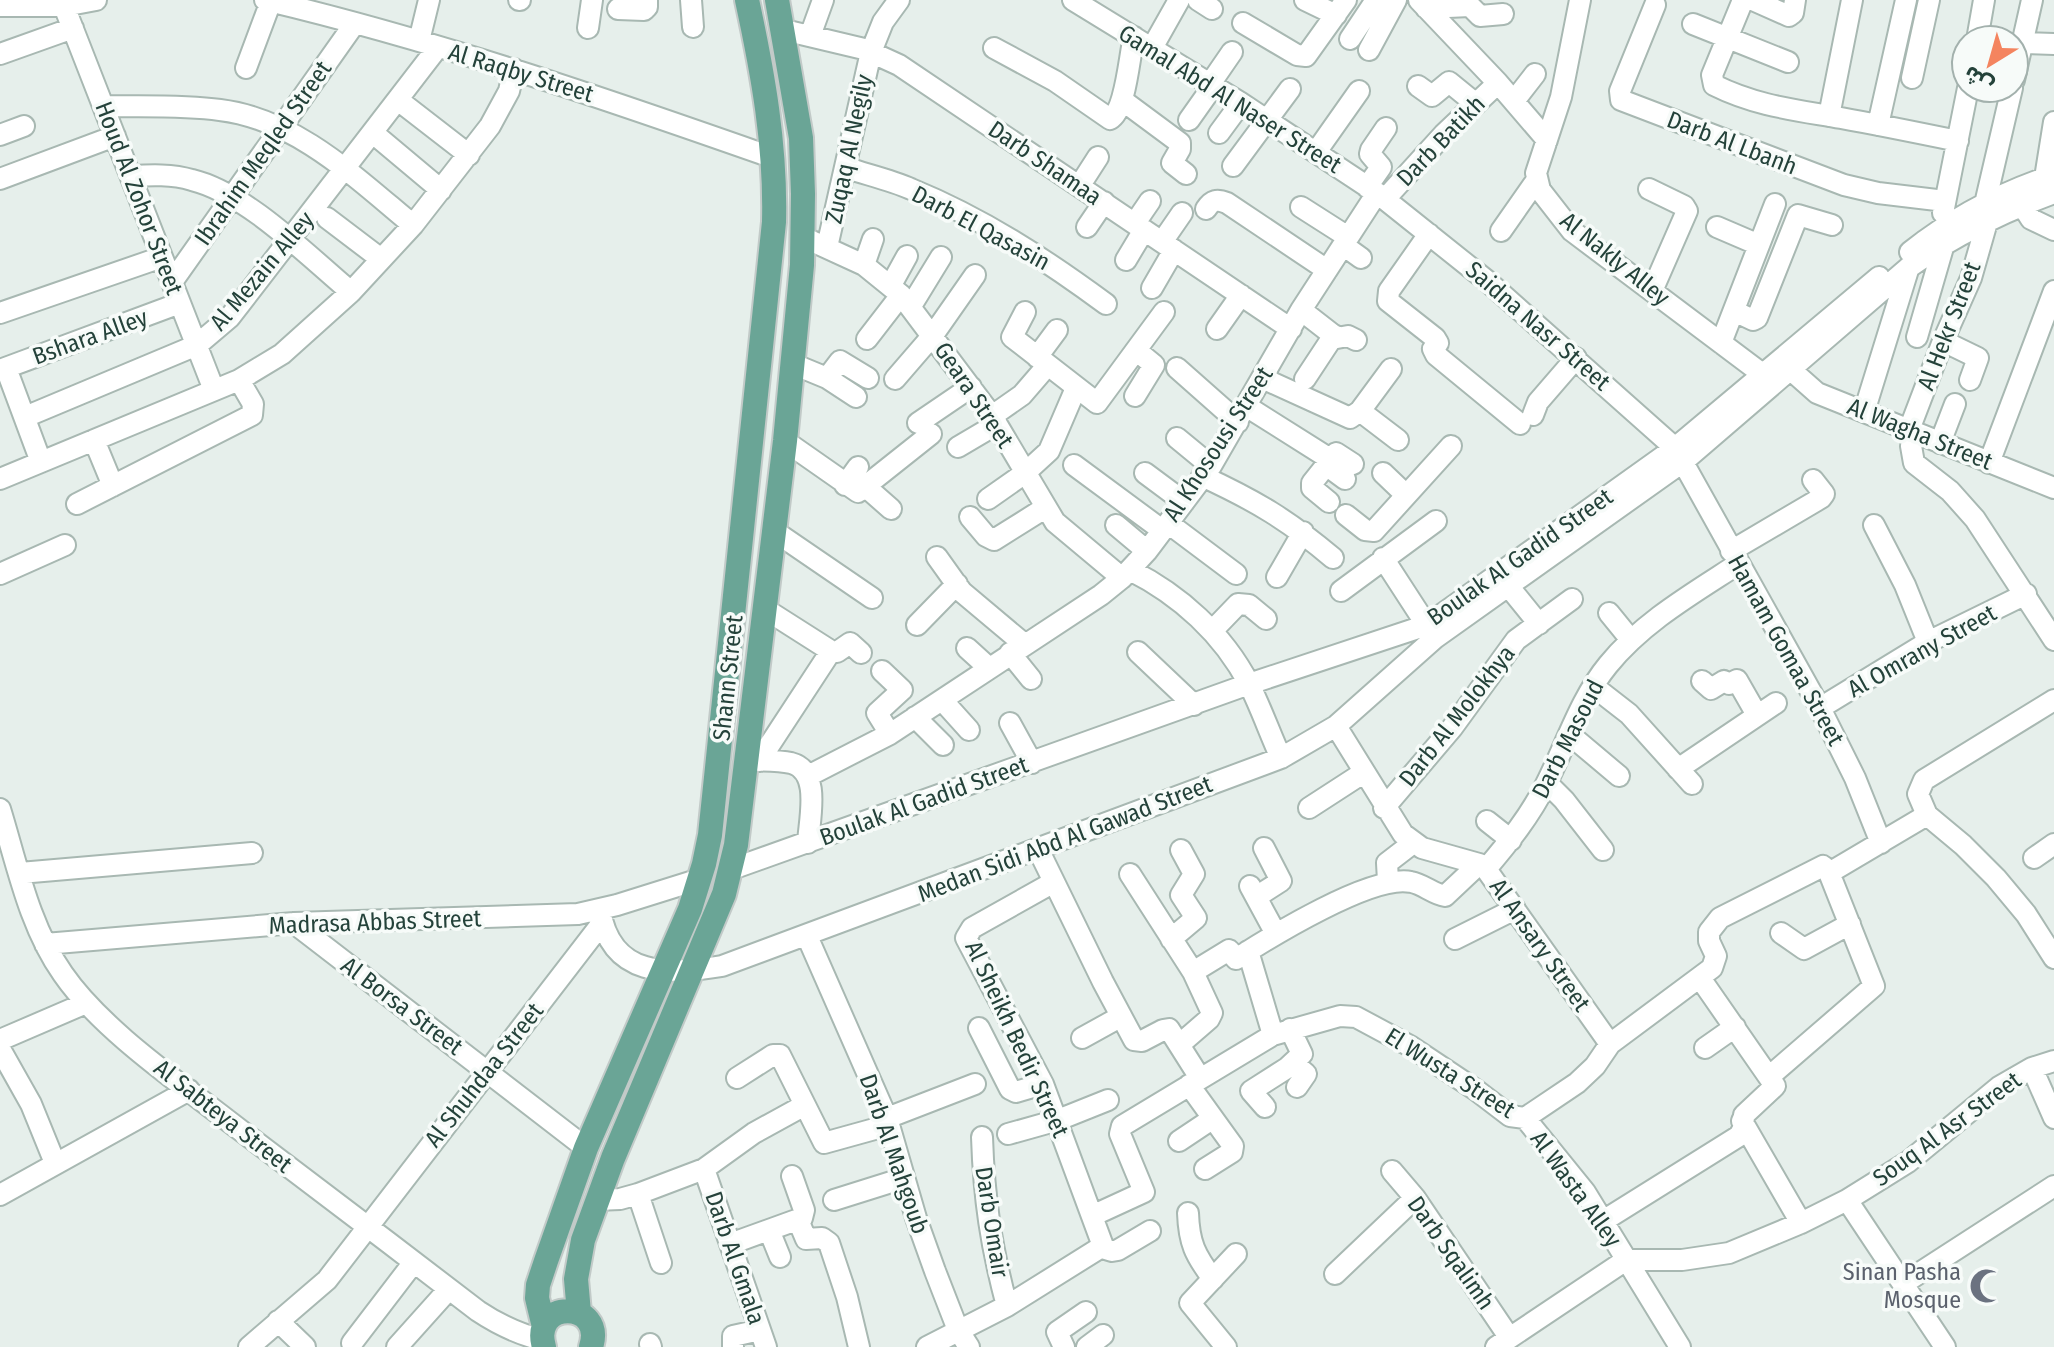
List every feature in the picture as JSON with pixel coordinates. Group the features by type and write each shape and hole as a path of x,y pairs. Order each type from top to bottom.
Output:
{"main road":[{"name":"Shann Street","path":"543,1338 538,1285 586,1148 700,879 710,835 774,222 774,158 765,83 747,0"},
{"name":"Shann Street","path":"591,1347 592,1328 579,1313 578,1264 596,1200 724,894 732,869 752,760 761,642 793,364 803,237 801,138 777,0"},
{"path":"766,306 797,310"},
{"path":"732,639 761,642"},
{"path":"543,1338 558,1312 579,1313"}],"street":[{"path":"428,44 429,0"},
{"path":"588,28 592,0"},
{"path":"618,9 644,10 647,0"},
{"path":"691,0 693,27"},
{"path":"810,36 823,0"},
{"name":"Gamal Abd Al Naser Street","path":"1073,0 1098,7 1134,37 1241,103 1376,193"},
{"path":"1152,48 1179,0"},
{"path":"1243,23 1302,56 1311,52 1341,7 1305,0"},
{"path":"1350,39 1376,0"},
{"path":"1369,50 1396,0"},
{"path":"1501,231 1536,181 1538,165 1566,79 1580,0"},
{"path":"1743,0 1712,75 1714,85 1777,108 1958,141"},
{"path":"1753,0 1793,8"},
{"path":"1829,116 1852,0"},
{"path":"1980,24 1984,0"},
{"path":"2027,24 2032,0"},
{"path":"246,68 268,1"},
{"name":"Al Raqby Street","path":"268,1 514,69 774,158"},
{"path":"1878,125 1906,1 1928,3 1912,78"},
{"path":"0,6 80,2"},
{"name":"Houd Al Zohor Street","path":"80,2 73,28 214,390"},
{"name":"Zuqaq Al Negily","path":"827,247 871,52 894,2"},
{"path":"1423,4 1547,140"},
{"path":"1423,4 1470,6 1480,16 1503,14"},
{"name":"Darb Al Lbanh","path":"1655,5 1619,94 1621,100 1844,185 1878,193 1945,201"},
{"name":"Ibrahim Meqled Street","path":"172,282 355,23"},
{"path":"1693,24 1788,62"},
{"path":"0,54 73,28"},
{"name":"Darb Shamaa","path":"784,30 871,52 899,65 1291,329"},
{"path":"994,48 1055,81 1106,118 1112,118 1122,100 1134,37"},
{"path":"2030,43 2054,44"},
{"name":"Al Mezain Alley","path":"25,417 197,345 230,317 398,100 428,44"},
{"path":"1189,120 1232,52"},
{"path":"0,479 239,380 282,354 351,292 413,225 501,110 514,69"},
{"path":"1514,101 1535,74"},
{"path":"1418,86 1432,96 1449,82 1476,104"},
{"name":"Darb Batikh","path":"1376,193 1414,166 1498,83"},
{"path":"1233,166 1290,89"},
{"path":"1316,152 1359,91"},
{"path":"398,100 469,155"},
{"path":"1122,100 1180,143 1172,163 1186,174"},
{"path":"1219,133 1241,103"},
{"path":"1917,337 1940,241 1965,104"},
{"name":"Al Hekr Street","path":"1913,432 1943,341 1971,278 2009,104"},
{"path":"104,106 220,109 252,116 282,128 345,169 413,225"},
{"path":"2051,182 2054,122"},
{"path":"0,135 24,126"},
{"path":"1376,193 1381,167 1370,151 1386,128"},
{"path":"373,133 441,190"},
{"path":"0,179 115,136"},
{"path":"1080,185 1098,157"},
{"name":"Darb El Qasasin","path":"847,168 909,188 961,212 1048,263 1106,304"},
{"path":"131,176 191,179 231,196 351,292"},
{"name":"Al Nakly Alley","path":"1536,181 1548,202 1572,231 1769,379"},
{"name":"Boulak Al Gadid Street","path":"732,869 1249,684 1431,631 1509,587 1680,454 1940,241 1986,213 2051,182"},
{"name":"Boulak Al Gadid Street","path":"1986,213 2022,205 2051,182"},
{"path":"1649,189 1684,206 1687,211 1652,291"},
{"name":"Saidna Nasr Street","path":"1376,193 1576,358 1680,454"},
{"name":"Al Khosousi Street","path":"808,776 890,734 1101,595 1126,574 1207,471 1301,310 1376,193"},
{"path":"1206,209 1211,202 1219,199 1227,203 1327,270"},
{"path":"1126,260 1150,201"},
{"path":"1087,227 1104,202"},
{"path":"1721,343 1775,204"},
{"path":"2022,205 2031,219 2054,230"},
{"path":"1301,207 1346,241 1361,258"},
{"path":"1152,288 1182,213"},
{"path":"1734,311 1753,320 1757,318 1798,215 1832,225"},
{"path":"327,218 381,259"},
{"path":"1717,227 1759,245"},
{"path":"1429,234 1389,291 1388,301 1435,338 1438,343 1433,349 1436,355 1526,420 1576,358"},
{"name":"Geara Street","path":"803,237 864,265 901,295 995,420 1045,508 1068,534 1126,574 1174,596 1212,631 1249,684 1281,758"},
{"name":"Zuqaq Al Negily","path":"864,265 873,239"},
{"name":"Boulak Al Gadid Street","path":"1769,379 1791,370 1940,241"},
{"path":"901,295 907,256"},
{"path":"0,313 162,257"},
{"path":"867,339 901,295 941,257"},
{"path":"1864,412 1908,268"},
{"path":"895,379 933,335 975,275"},
{"path":"1989,463 2048,322 2054,291"},
{"path":"1217,329 1241,295"},
{"name":"Bshara Alley","path":"3,369 180,303"},
{"path":"1301,310 1334,335 1340,338 1352,336 1356,340"},
{"path":"1025,312 1012,337 1095,403 1099,402 1164,312"},
{"path":"958,447 1022,395 1057,330"},
{"path":"1305,379 1334,335"},
{"path":"1943,341 1978,358 1970,380"},
{"path":"1135,396 1154,365 1137,351"},
{"path":"827,378 840,361 868,378"},
{"path":"793,364 827,378 856,397"},
{"path":"1177,368 1242,414 1328,462"},
{"path":"3,369 41,462"},
{"path":"1262,378 1350,418 1360,411 1391,369"},
{"name":"Al Wagha Street","path":"1791,370 1817,393 1989,463 2052,483"},
{"path":"77,504 252,415 255,407 239,380"},
{"path":"855,486 971,387"},
{"path":"988,499 1025,473 1049,451 1076,388"},
{"path":"1940,443 1955,404"},
{"path":"1360,411 1398,440"},
{"path":"1913,432 1911,446 1914,463 1950,491 1975,519 2054,640"},
{"path":"1177,438 1207,471 1264,505 1333,558"},
{"path":"94,440 113,486"},
{"path":"785,441 891,509"},
{"path":"1346,515 1371,532 1451,446"},
{"path":"1329,502 1311,485 1337,453 1349,472"},
{"name":"Boulak Al Gadid Street","path":"1431,631 1680,454"},
{"name":"Hamam Gomaa Street","path":"1680,454 1820,708 1855,778 1881,843"},
{"path":"1074,465 1236,574"},
{"path":"855,486 858,467"},
{"path":"1145,473 1184,502"},
{"path":"1383,473 1406,495"},
{"name":"Darb Masoud","path":"1388,881 1411,882 1445,896 1511,840 1547,783 1593,686 1631,640 1735,558 1821,498 1823,490 1813,480"},
{"path":"970,517 986,536 994,540 1045,508"},
{"path":"1390,513 1411,538"},
{"path":"1341,591 1436,521"},
{"path":"1116,525 1147,551"},
{"path":"1874,525 1905,585 1928,642"},
{"path":"774,531 872,598"},
{"path":"1277,577 1303,532"},
{"path":"0,574 65,545"},
{"path":"937,557 962,592 1017,648 1031,679"},
{"path":"1383,558 1431,631"},
{"path":"917,625 957,584"},
{"path":"1509,587 1539,624"},
{"name":"Al Omrany Street","path":"1820,708 1928,642 2026,594"},
{"name":"Darb Al Molokhya","path":"1384,808 1452,728 1516,640 1572,599"},
{"path":"1212,631 1238,604 1249,605 1266,619"},
{"path":"765,609 831,651 837,652 850,643 861,653"},
{"path":"1609,613 1631,640"},
{"name":"Medan Sidi Abd Al Gawad Street","path":"661,973 722,966 1281,758 1336,726 1431,631"},
{"path":"967,648 989,668"},
{"path":"752,760 831,651"},
{"path":"1138,652 1194,705"},
{"path":"882,671 902,690 877,713 890,734"},
{"path":"1702,681 1711,689 1724,681 1729,684 1737,680 1757,715"},
{"path":"1593,686 1629,714 1685,777 1757,715 1776,703"},
{"path":"942,700 969,730"},
{"path":"2054,700 1924,780 1918,794 1927,815 1963,845 2026,914 2054,958"},
{"path":"915,717 943,745"},
{"path":"1010,723 1032,763"},
{"name":"Al Ansary Street","path":"1336,726 1384,808 1403,834 1432,852 1483,866 1610,1044"},
{"path":"1569,734 1619,776"},
{"path":"752,760 791,763 808,776 811,791 808,843"},
{"path":"1309,808 1363,773"},
{"path":"1547,783 1603,850"},
{"name":"Al Sabteya Street","path":"0,809 45,944 86,1003 189,1090 498,1325 512,1340 543,1338"},
{"path":"1603,1221 1739,1136 1747,1112 1775,1087 1700,978 1716,962 1709,941 1712,925 1720,918 1881,843 1927,815"},
{"path":"1487,821 1511,840"},
{"path":"1193,972 1229,950 1236,959 1297,920 1388,881 1387,863 1413,843"},
{"path":"2034,858 2054,844"},
{"path":"1264,848 1281,881 1253,892 1276,934"},
{"path":"1038,849 1120,1017 1136,1041 1165,1029 1171,1031 1179,1045 1212,1119 1233,1149 1205,1169"},
{"path":"1171,939 1196,918 1181,895 1194,874 1181,850"},
{"path":"20,873 252,853"},
{"path":"1770,1076 1873,988 1874,982 1824,869"},
{"path":"1130,874 1193,972 1212,1015 1179,1045"},
{"name":"Madrasa Abbas Street","path":"45,944 294,923 578,914 601,917 700,879"},
{"name":"Al Sheikh Bedir Street","path":"1054,882 972,928 966,938 1043,1084 1094,1215 1102,1244"},
{"path":"1455,939 1515,909"},
{"path":"601,917 608,938 618,951 632,961 661,973"},
{"name":"Al Shuhdaa Street","path":"249,1347 327,1280 601,917"},
{"name":"Al Borsa Street","path":"294,923 586,1148"},
{"path":"1781,933 1804,949 1850,924"},
{"name":"Darb Al Mahgoub","path":"807,936 888,1121 904,1178 963,1338"},
{"path":"1248,951 1282,1032 1302,1053 1293,1063 1251,1091 1265,1107"},
{"name":"El Wusta Street","path":"1094,1215 1144,1192 1120,1134 1122,1126 1282,1032 1340,1016 1356,1017 1410,1046 1510,1116 1525,1118 1577,1083 1595,1066 1610,1044 1700,978"},
{"path":"0,1040 86,1003"},
{"path":"1082,1038 1120,1017"},
{"path":"1705,1048 1735,1027"},
{"path":"979,1028 1010,1089 1016,1092 1043,1084"},
{"path":"0,1049 31,1104 55,1163"},
{"path":"737,1078 773,1055 780,1055 821,1140 827,1144 975,1084"},
{"name":"Souq Al Asr Street","path":"1626,1260 1682,1260 1729,1253 1801,1223 1847,1200 1908,1162 1999,1087 2032,1068 2054,1061"},
{"path":"1293,1063 1306,1074 1297,1087"},
{"path":"2032,1068 2054,1118"},
{"path":"0,1195 189,1090"},
{"path":"1008,1134 1058,1120 1108,1100"},
{"path":"596,1200 620,1199 638,1194 704,1169 754,1133 805,1105"},
{"name":"Al Wasta Alley","path":"1525,1118 1585,1192 1680,1347"},
{"path":"1179,1141 1212,1119"},
{"path":"1742,1121 1801,1223"},
{"name":"Darb Omair","path":"982,1137 984,1194 992,1251 1007,1306"},
{"name":"Darb Al Gmala","path":"704,1169 763,1339"},
{"name":"Darb Sqalimh","path":"1392,1171 1415,1198 1502,1342"},
{"path":"730,1244 798,1220 804,1214 792,1176"},
{"path":"834,1200 904,1178"},
{"path":"1904,1283 2054,1186"},
{"path":"638,1194 661,1263"},
{"path":"1335,1274 1415,1198"},
{"path":"1847,1200 1945,1347"},
{"path":"1188,1213 1189,1238 1199,1260 1213,1279"},
{"path":"798,1220 806,1239 822,1238 829,1243 859,1347"},
{"path":"769,1230 780,1257"},
{"path":"930,1346 963,1338 1102,1244 1112,1251 1118,1250 1150,1231"},
{"path":"1226,1347 1190,1303 1236,1254"},
{"path":"1502,1342 1626,1260"},
{"path":"352,1343 414,1262"},
{"path":"397,1347 449,1289"},
{"path":"1064,1347 1058,1331 1086,1312"},
{"path":"278,1321 305,1347"},
{"path":"733,1347 733,1336 763,1339"}],"place":[{"name":"Sinan Pasha Mosque","path":"1987,1286"}]}
